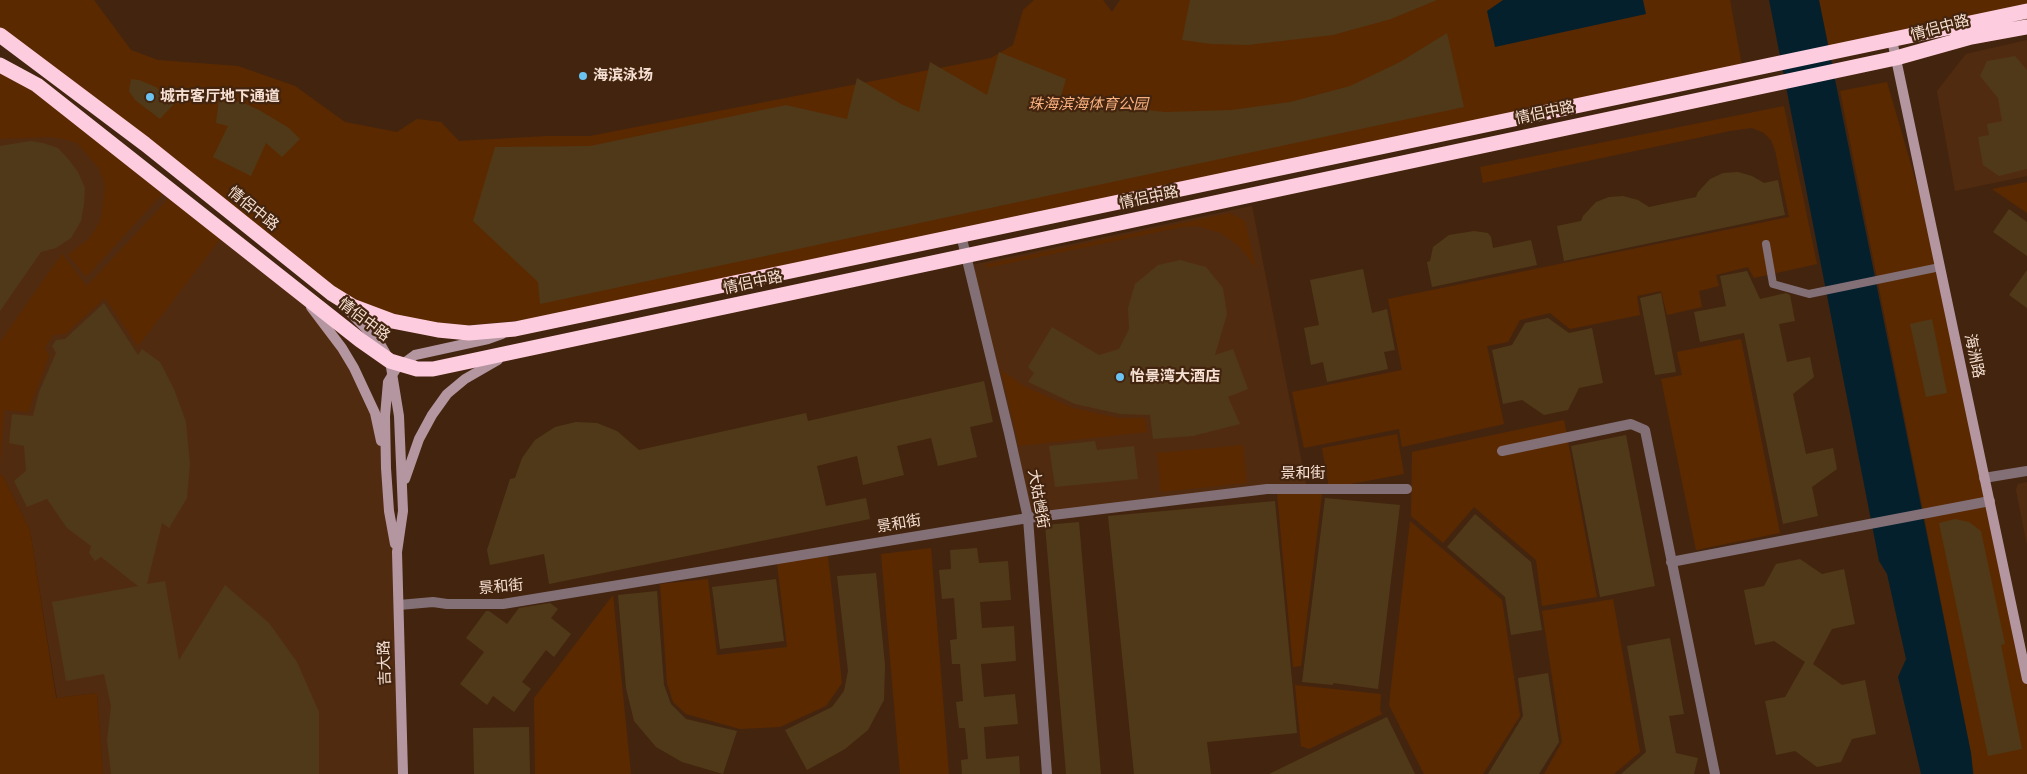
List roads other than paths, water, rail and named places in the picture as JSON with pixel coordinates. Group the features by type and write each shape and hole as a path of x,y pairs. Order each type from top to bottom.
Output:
{"highway":[{"name":"情侣中路","path":"515,329 2027,11"},
{"name":"情侣中路","path":"298,290 394,367 434,369 1775,82 1896,58 1971,37 2027,26"},
{"name":"情侶中路","path":"0,35 145,144 331,294 372,315 411,326 469,333 515,329"},
{"path":"0,66 37,85 298,290"}],"main road":[{"name":"海洲路","path":"1892,40 2027,679"},
{"path":"298,290 342,348 367,394 375,413 386,468"},
{"path":"331,294 379,342 394,367"},
{"path":"386,468 385,416 388,382 394,367 415,356 488,339 515,329"},
{"path":"402,487 420,439 432,415 447,394 485,366 519,350"},
{"name":"吉大路","path":"394,367 400,416 403,511 397,552"},
{"name":"吉大路","path":"386,468 388,511 397,552 403,774"}],"street":[{"name":"大姑乸街","path":"961,235 1010,433 1028,518 1047,774"},
{"path":"1502,451 1631,424 1645,430 1715,774"},
{"path":"1984,478 2027,471"},
{"name":"景和街","path":"399,605 433,602 448,604 503,604 1028,518 1266,489 1407,489"},
{"path":"1671,562 1990,502"}],"lane":[{"path":"1766,244 1773,284 1809,294 1940,267"}],"water":[{"path":"1503,0 1643,0 1646,14 1495,47 1487,11"},
{"path":"1769,0 1819,0 1971,753 1973,774 1921,774 1898,677 1906,659 1887,574 1879,561"}],"place":[{"name":"海滨泳场","path":"583,76"},
{"name":"城市客厅地下通道","path":"150,97"},
{"name":"怡景湾大酒店","path":"1120,377"}],"park label":[{"name":"珠海滨海体育公园","path":"1088,105"}]}
